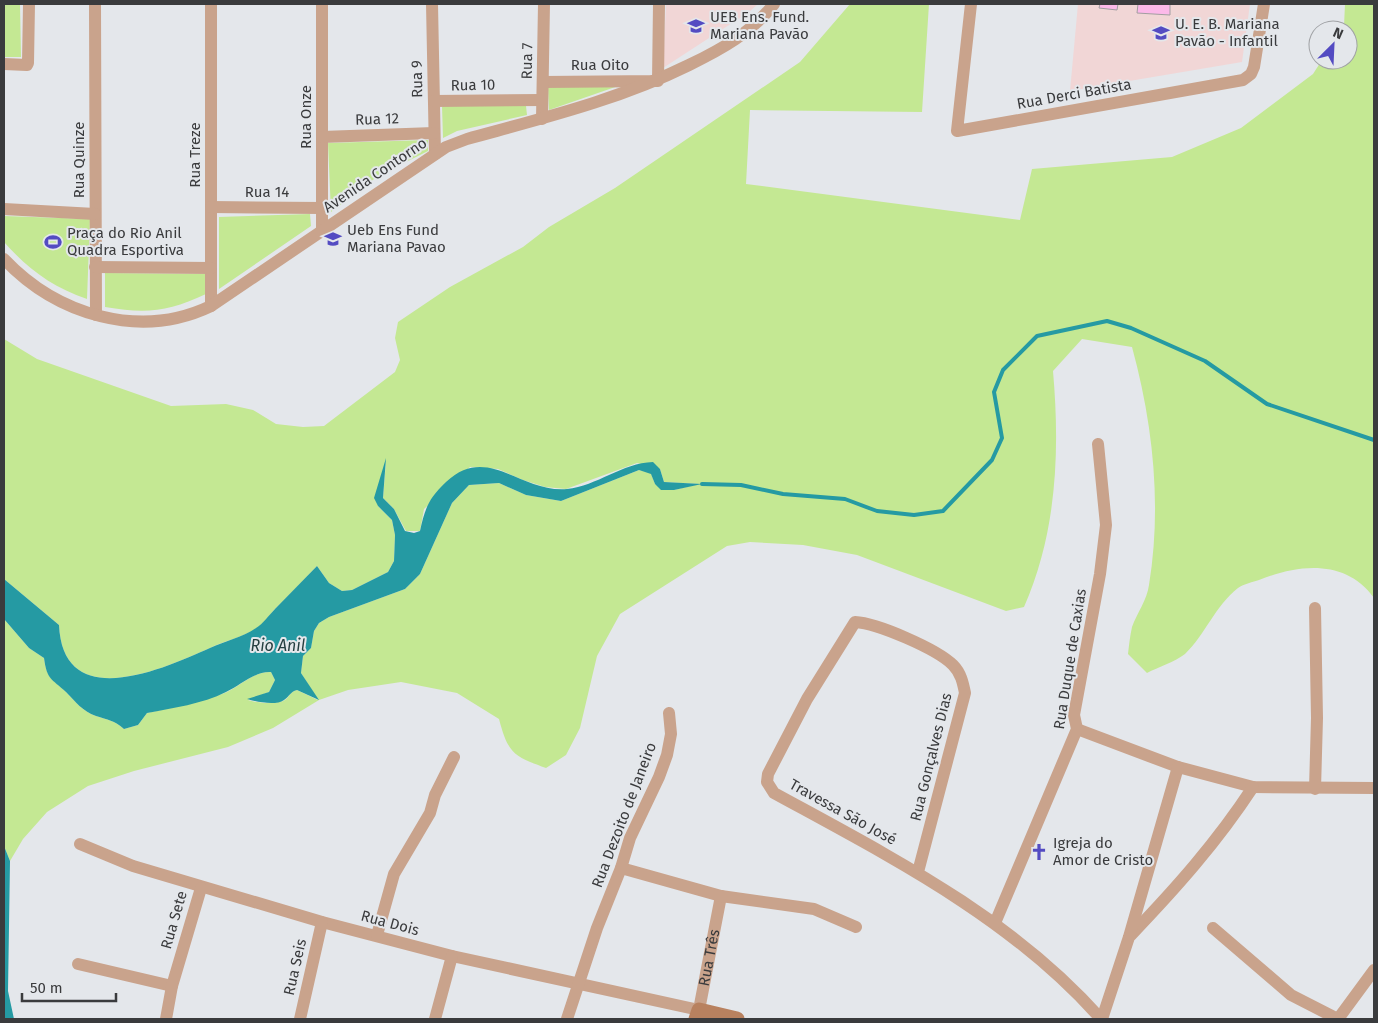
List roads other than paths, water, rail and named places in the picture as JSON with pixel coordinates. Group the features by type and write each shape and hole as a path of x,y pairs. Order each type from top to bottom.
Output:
{"street":[{"path":"4,64 26,65 28,63 29,4"},
{"name":"Rua Quinze","path":"95,4 96,315"},
{"name":"Rua Treze","path":"211,4 212,306"},
{"name":"Rua Onze","path":"322,4 322,230"},
{"name":"Rua 9","path":"432,4 434,154"},
{"name":"Rua 7","path":"542,119 544,4"},
{"path":"658,81 659,4"},
{"name":"Avenida Contorno","path":"4,259 41,290 64,303 96,315 122,320 156,322 185,318 212,306 434,154 467,139 601,102 658,81 721,50 762,20 774,4"},
{"name":"Rua Derci Batista","path":"971,4 957,131 1243,80 1252,74 1254,67 1264,4"},
{"name":"Rua Oito","path":"543,82 658,81"},
{"name":"Rua 10","path":"434,101 542,100"},
{"name":"Rua 12","path":"322,137 434,133"},
{"name":"Rua 14","path":"211,207 322,208"},
{"path":"4,208 95,214"},
{"path":"96,267 211,268"},
{"name":"Rua Duque de Caxias","path":"995,923 1077,729 1074,715 1100,574 1106,525 1098,444"},
{"path":"1315,608 1317,718 1315,789"},
{"name":"Travessa São José","path":"942,657 877,626 855,622 807,699 768,774 767,782 774,792 918,872 995,923 1054,971 1102,1019"},
{"name":"Rua Gonçalves Dias","path":"918,872 965,693 962,678 953,666 942,657"},
{"name":"Rua Dezoito de Janeiro","path":"567,1019 630,838 659,778 667,755 671,734 669,713"},
{"path":"1077,729 1178,767 1253,787 1374,788"},
{"path":"377,935 394,874 430,813 435,795 454,757"},
{"path":"1102,1019 1130,936 1178,767"},
{"path":"1130,936 1195,867 1227,828 1253,787"},
{"name":"Rua Dois","path":"80,844 133,866 201,888 322,922 452,956 578,984 698,1015"},
{"path":"621,868 722,896 814,909 856,927"},
{"name":"Rua Sete","path":"166,1019 172,986 201,888"},
{"name":"Rua Três","path":"698,1015 722,896"},
{"name":"Rua Seis","path":"300,1019 322,922"},
{"path":"1213,928 1292,995 1338,1019 1374,970"},
{"path":"435,1019 452,956"},
{"path":"78,964 172,986"},
{"path":"698,1015 737,1019"}],"water":[{"name":"Rio Anil","path":"386,458 383,498 394,509 405,531 414,533 420,531 428,504 435,493 461,471 476,467 505,472 534,484 550,488 567,489 589,484 631,466 653,462 660,469 664,482 702,484 674,490 661,490 655,484 651,474 639,470 561,501 526,495 499,483 469,485 452,503 420,574 405,589 329,617 319,623 314,631 311,648 303,656 301,673 319,700 297,690 281,702 276,703 247,699 269,692 275,680 271,672 265,672 207,700 147,713 138,725 124,729 114,722 87,712 80,706 50,678 44,658 29,648 4,619 4,579 59,625 65,652 78,669 96,677 118,678 167,666 251,631 264,622 317,566 329,583 342,591 352,590 388,572 394,561 395,535 392,520 378,506 374,498"},
{"path":"4,846 10,861 8,991 14,1019 4,1019"}],"waterway":[{"path":"702,484 741,485 783,494 845,499 877,511 914,515 943,511 992,460 1002,438 994,392 1003,370 1037,336 1107,321 1131,328 1205,361 1267,404 1374,440"}],"place":[{"name":"UEB Ens. Fund. Mariana Pavão","path":"696,26"},
{"name":"U. E. B. Mariana Pavão - Infantil","path":"1161,33"},
{"name":"Ueb Ens Fund Mariana Pavao","path":"333,239"},
{"name":"Praça do Rio Anil Quadra Esportiva","path":"53,242"},
{"name":"Igreja do Amor de Cristo","path":"1039,852"}]}
